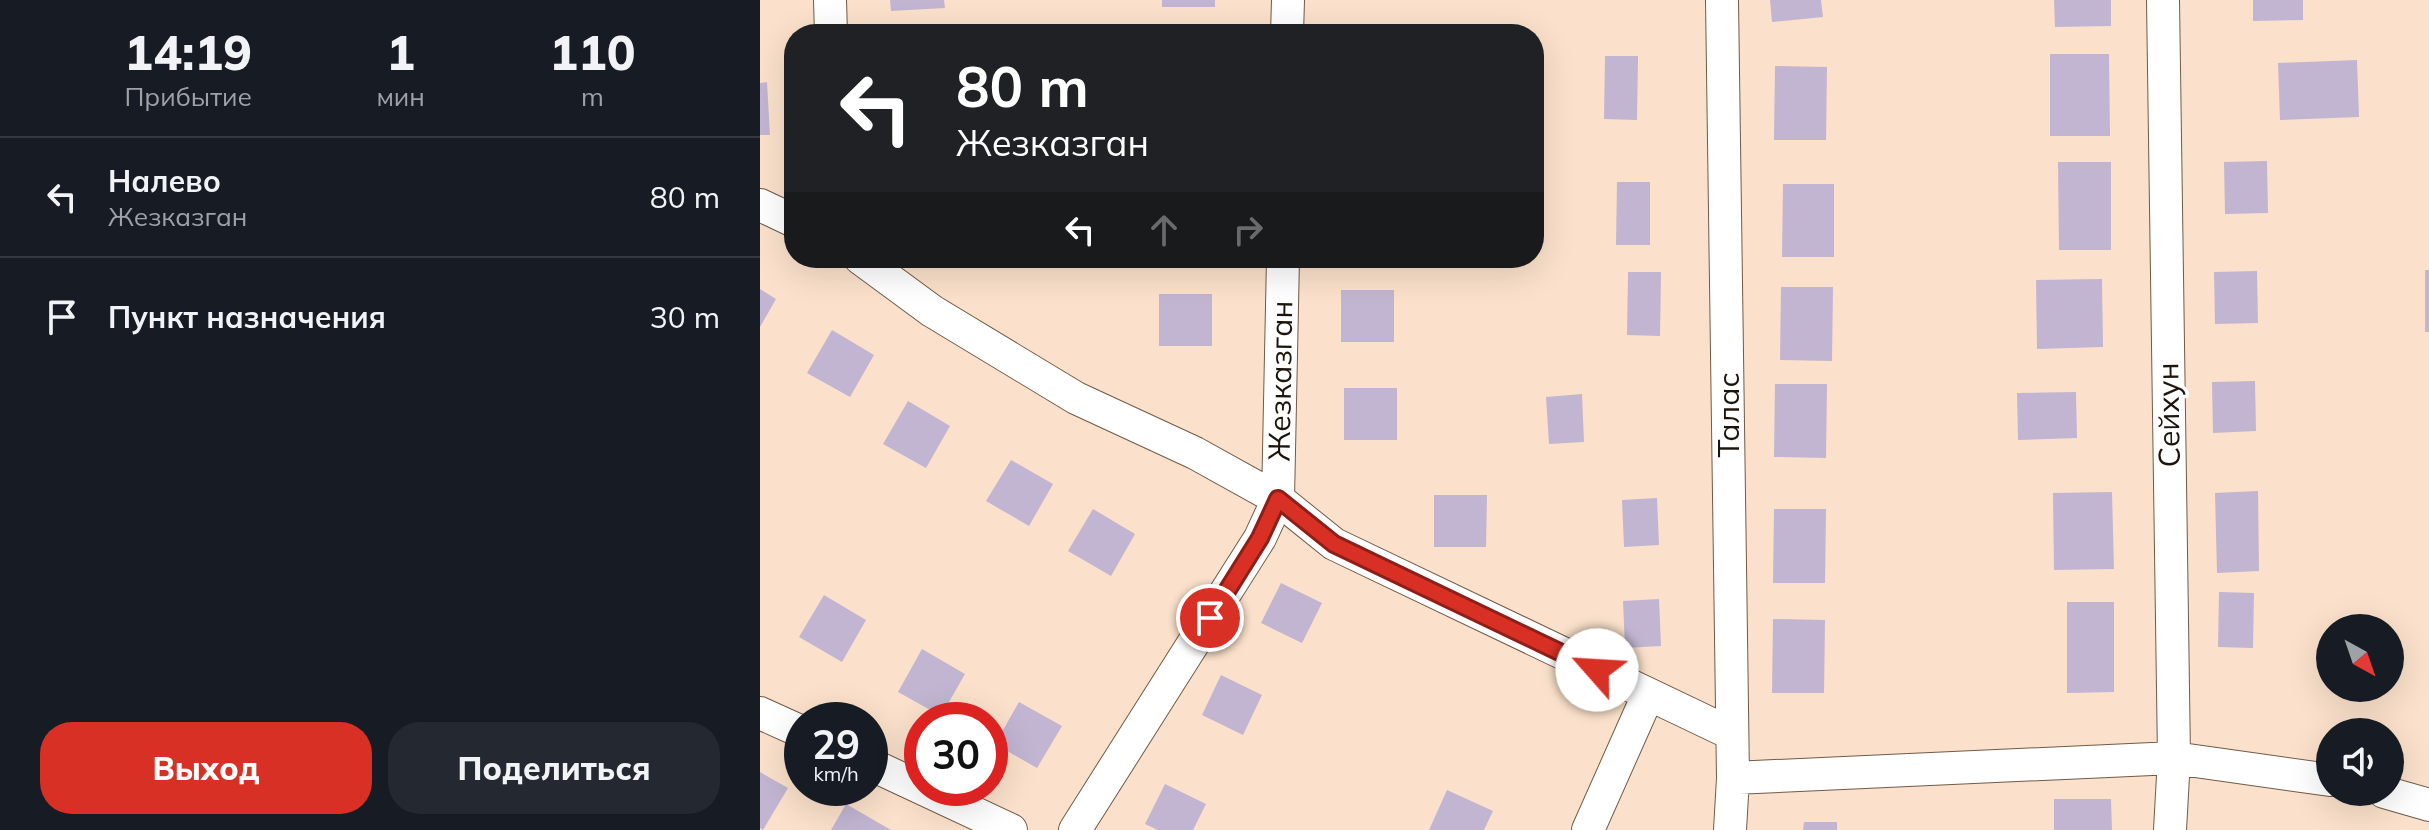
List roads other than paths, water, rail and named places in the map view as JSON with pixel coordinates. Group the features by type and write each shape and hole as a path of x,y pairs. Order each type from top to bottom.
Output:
{"street":[{"path":"830,0 831,24"},
{"path":"1287,24 1288,0"},
{"name":"Талас","path":"1722,0 1733,778 1730,830"},
{"name":"Сейхун","path":"2163,0 2174,758 2170,830"},
{"path":"760,205 784,216"},
{"path":"874,268 932,311 1076,398 1195,453 1278,499 1334,544 1730,733"},
{"name":"Жезказган","path":"1075,830 1260,538 1278,499 1283,268"},
{"path":"1588,830 1648,695"},
{"path":"760,713 784,724"},
{"path":"1733,778 2174,758 2316,778"},
{"path":"888,772 1011,830"},
{"path":"2404,798 2429,805"}]}
